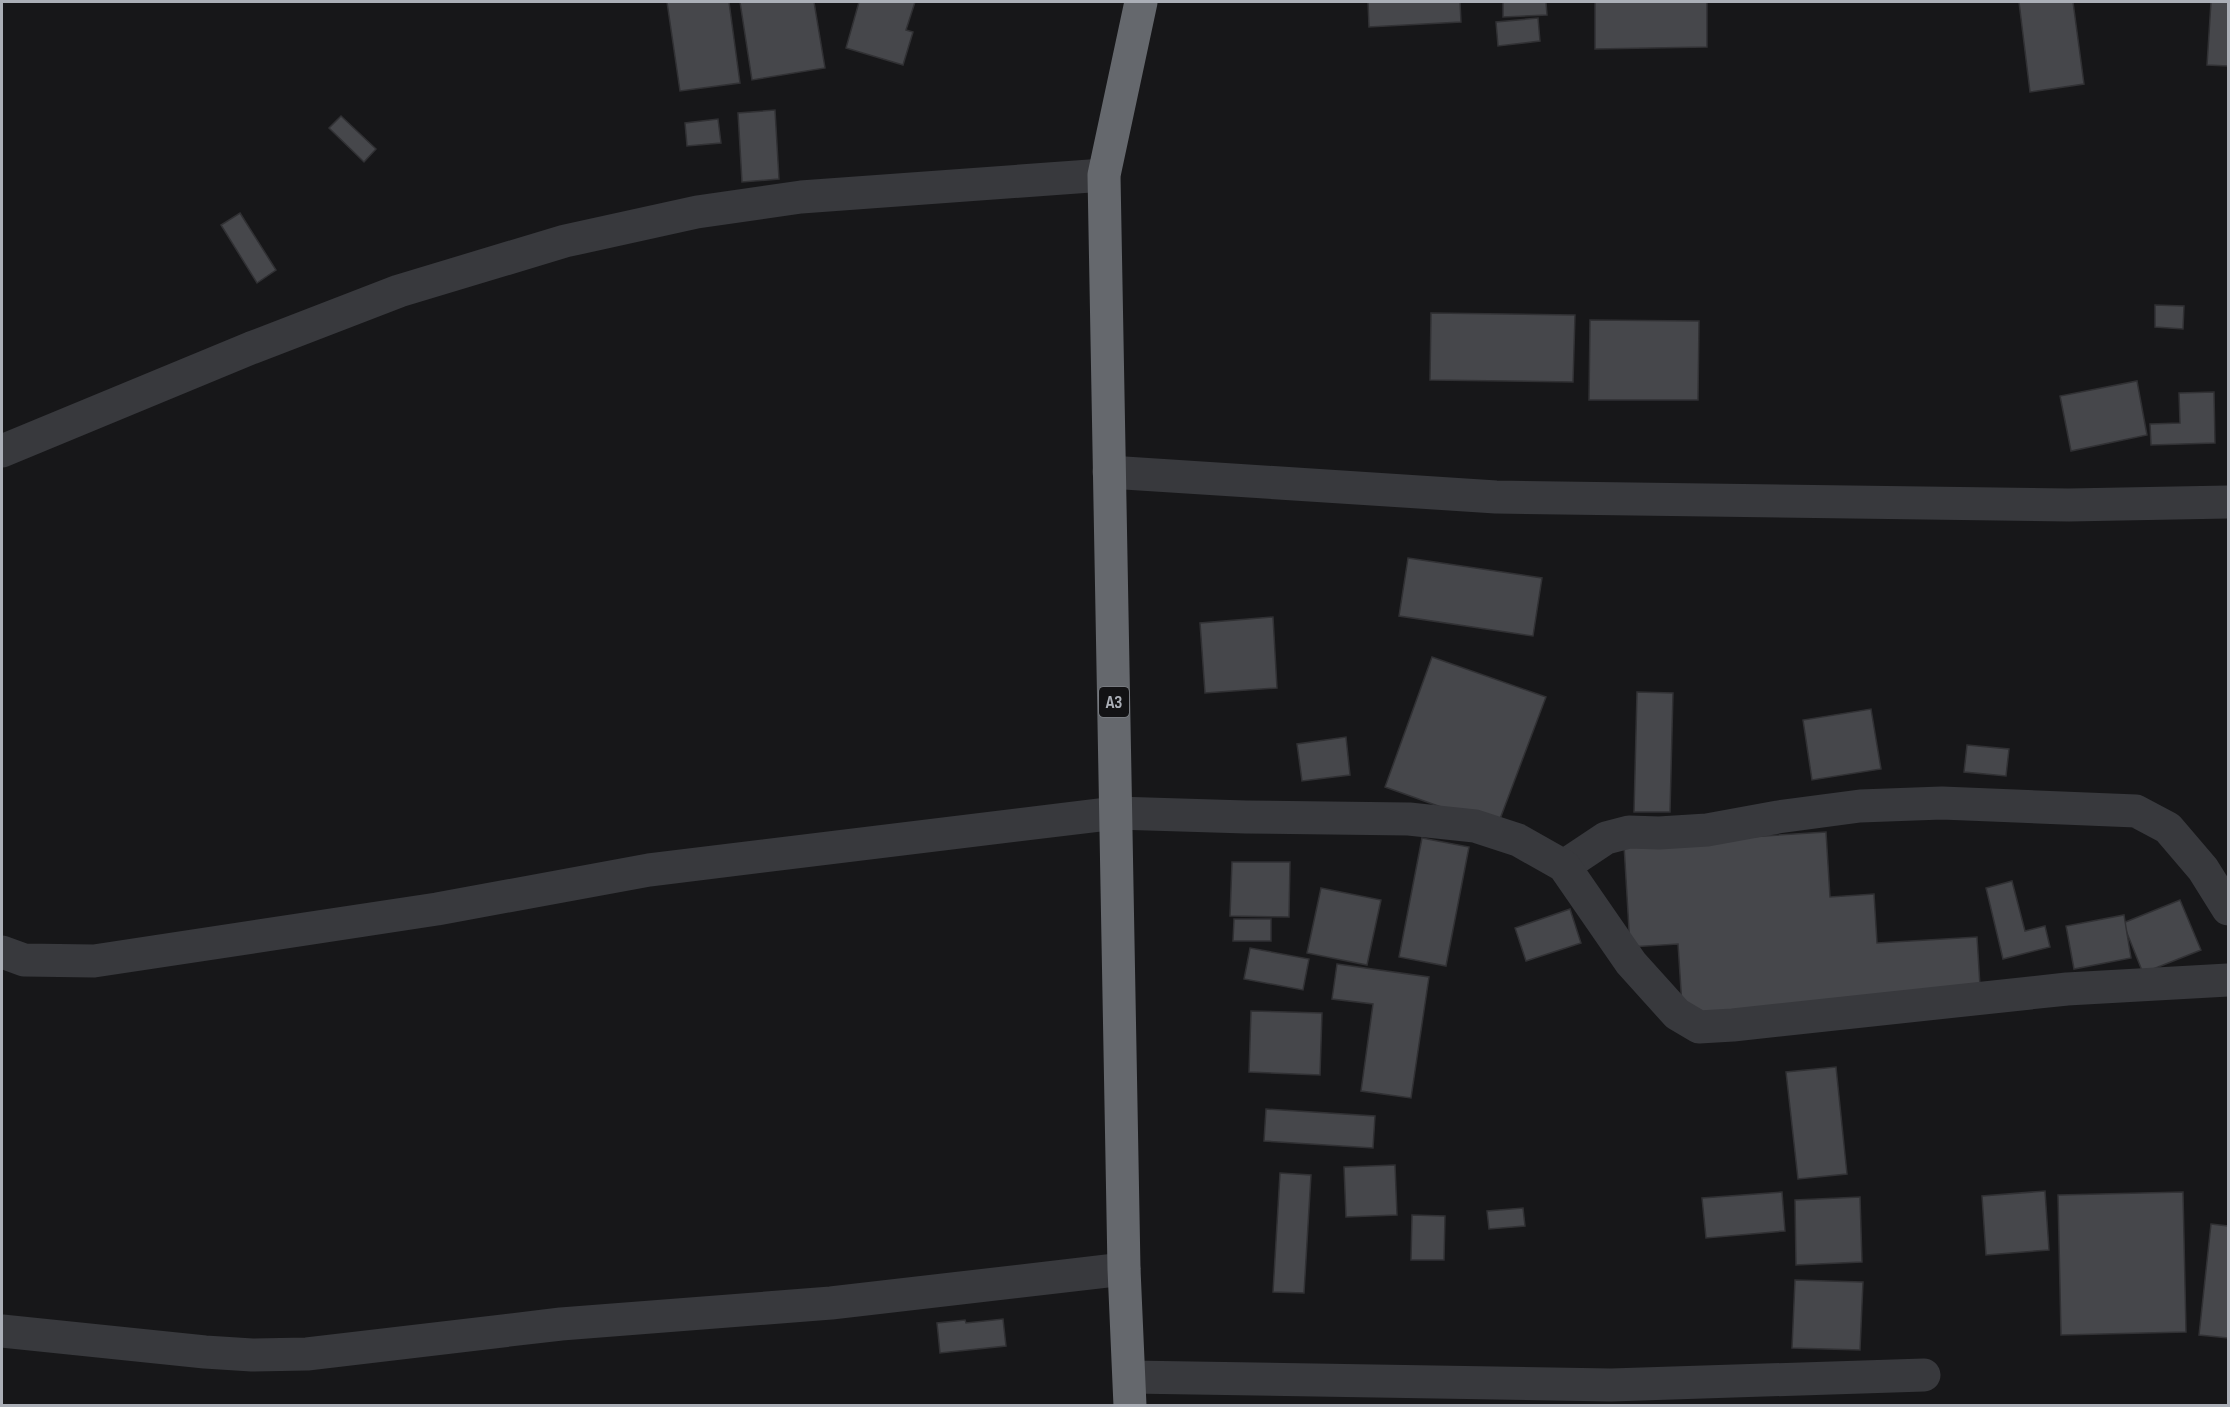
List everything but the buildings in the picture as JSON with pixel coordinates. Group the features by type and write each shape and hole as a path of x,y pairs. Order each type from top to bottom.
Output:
{"highway":[{"name":"A3","path":"1130,1391 1124,1269 1104,175 1141,2"}],"street":[{"path":"2,451 251,348 399,291 565,241 697,212 801,197 1104,175"},
{"path":"1109,472 1496,497 2069,505 2229,502"},
{"path":"1564,866 1606,838 1629,831 1659,833 1707,830 1778,816 1860,806 1942,803 2136,811 2168,828 2204,869 2229,909"},
{"path":"2,952 24,960 94,961 437,909 650,870 1116,813 1246,818 1409,819 1475,826 1518,840 1564,866 1631,963 1677,1014 1699,1027 1757,1023 2067,989 2229,980"},
{"path":"2,1331 205,1352 252,1355 307,1354 561,1324 831,1303 1124,1269"},
{"path":"1130,1391 1611,1385 1924,1375"}]}
